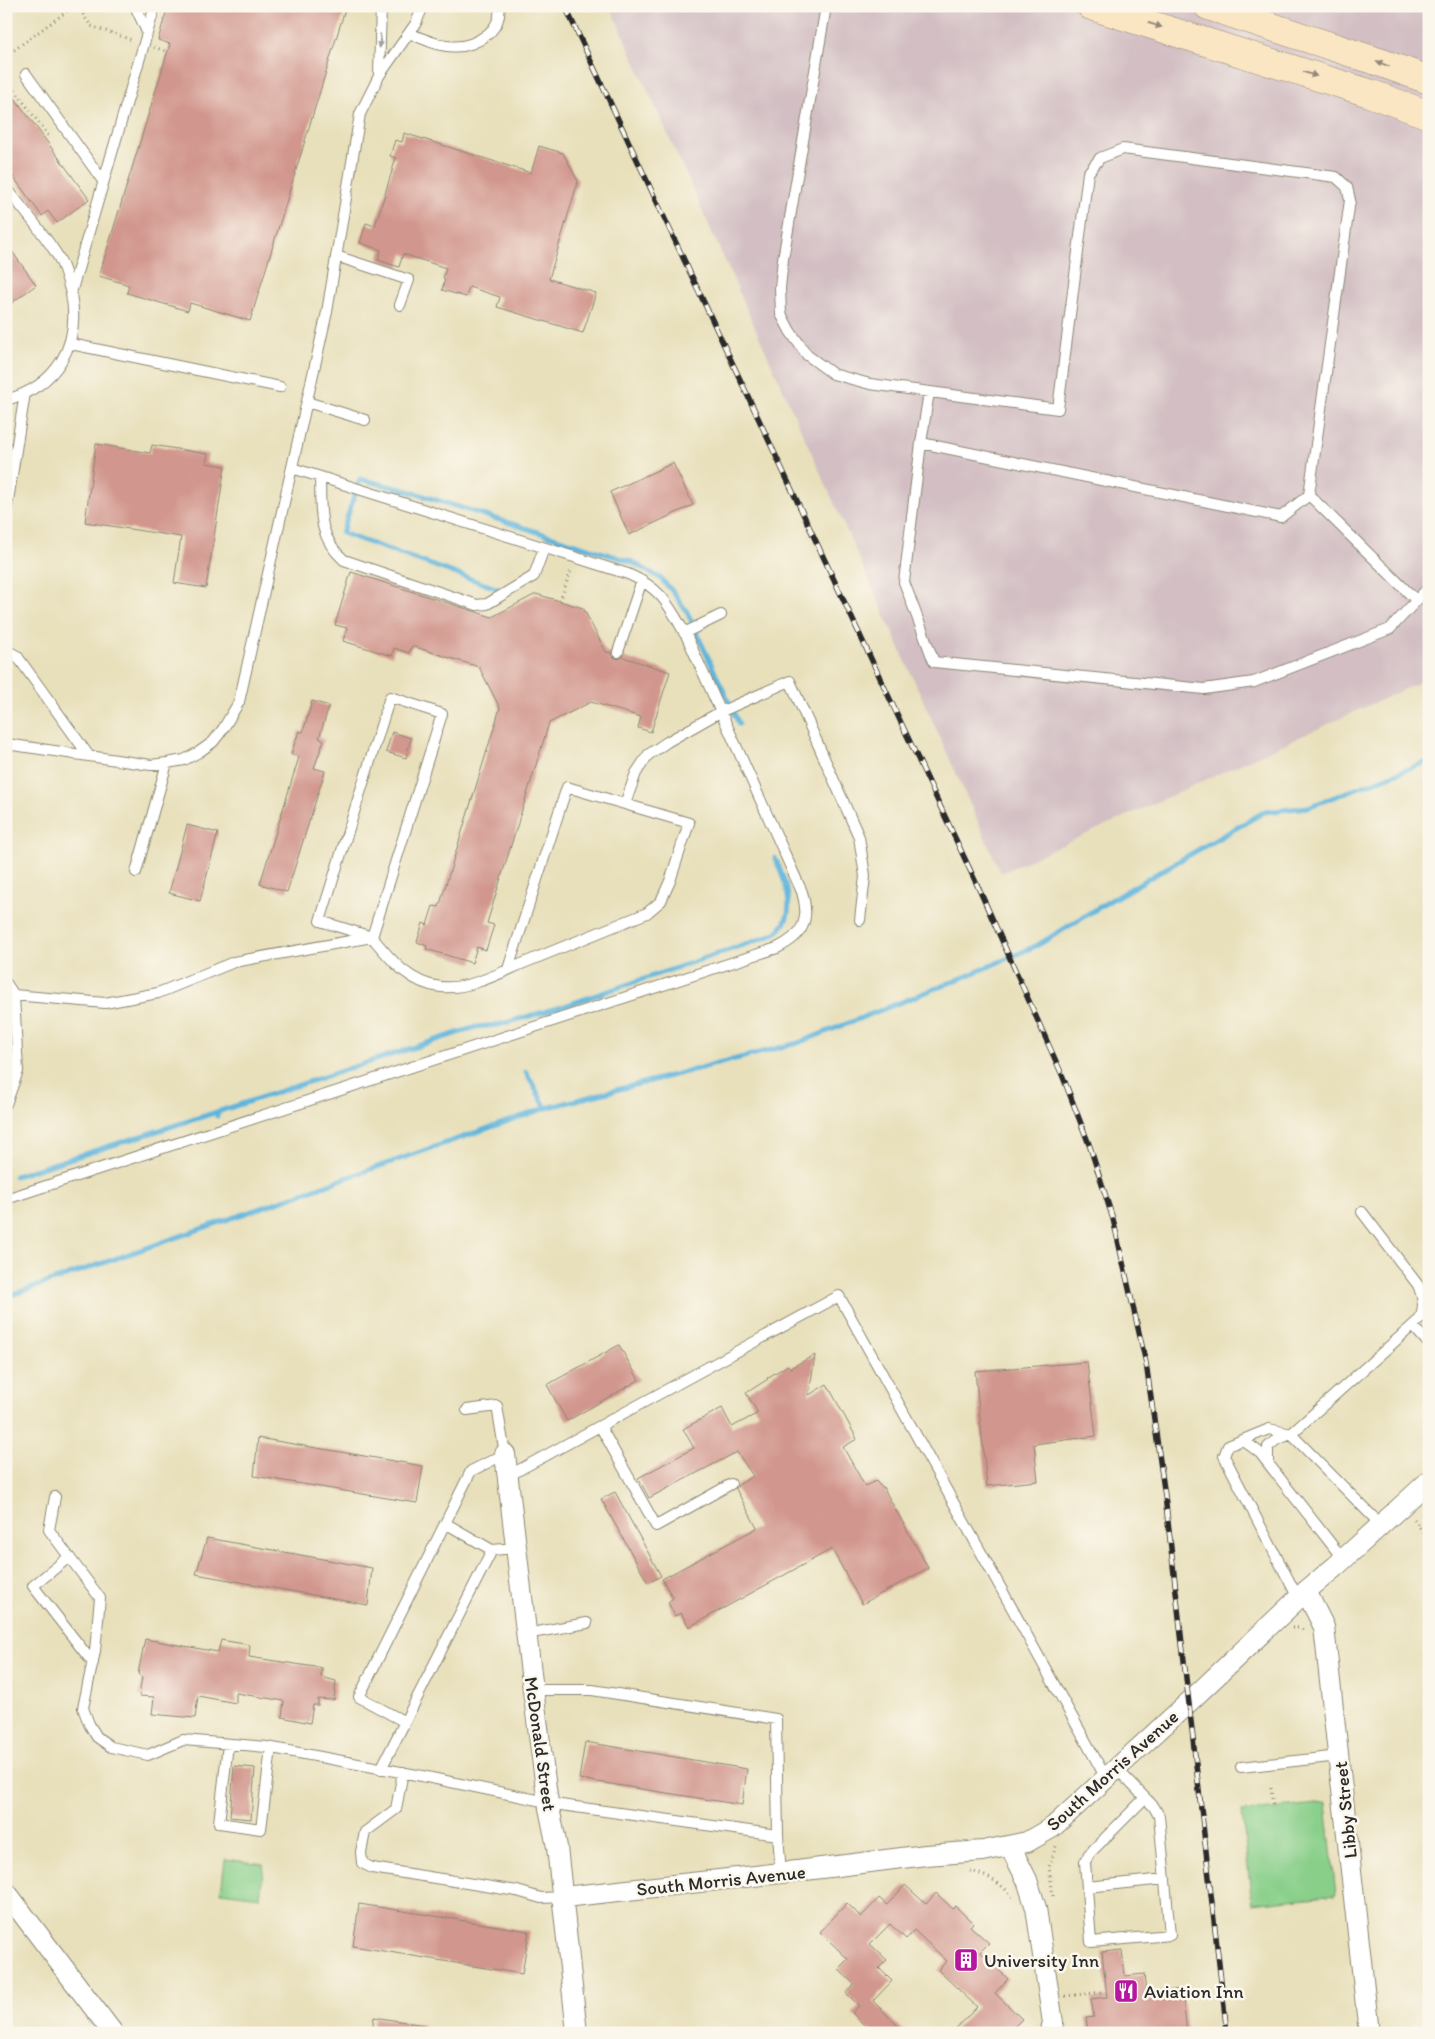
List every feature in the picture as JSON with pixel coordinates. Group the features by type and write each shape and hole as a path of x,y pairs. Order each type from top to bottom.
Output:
{"main road":[{"path":"1091,6 1369,93 1429,115"},
{"path":"1208,6 1233,11 1429,80"}],"street":[{"name":"McDonald Street","path":"505,1454 548,1803 564,1897 577,2033"},
{"name":"South Morris Avenue","path":"564,1897 926,1855 983,1851 1027,1842 1053,1827 1306,1598 1343,1559 1429,1481"},
{"name":"Libby Street","path":"1306,1598 1324,1627 1369,2033"},
{"path":"1010,1846 1027,1880 1036,1908 1053,2023 1050,2033"},
{"path":"6,1892 113,2033"}],"lane":[{"path":"135,6 147,32"},
{"path":"70,293 155,6"},
{"path":"379,76 381,6"},
{"path":"6,744 151,766 184,760 213,742 239,702 327,312 360,114 379,76 408,33 423,6"},
{"path":"408,33 436,44 466,46 480,40 492,31 498,21 499,6"},
{"path":"826,6 783,259 780,288 781,314 790,331 807,355 833,374 870,384 1058,409 1088,173 1100,158 1123,149 1336,177 1347,187 1350,200 1309,495 1281,517 921,443"},
{"path":"26,74 104,181"},
{"path":"6,187 59,259 68,281 73,305 73,325 70,344 61,363 35,388 6,400"},
{"path":"336,256 409,280 400,305"},
{"path":"70,344 280,387"},
{"path":"929,392 904,582 934,662 1204,688 1245,684 1390,629 1429,587"},
{"path":"6,513 9,475 25,393"},
{"path":"307,402 365,420"},
{"path":"6,1198 787,943 802,929 806,919 806,906 802,892 684,633 665,600 652,587 642,580 292,468"},
{"path":"320,477 322,521 327,541 333,550 344,560 477,604 487,604 534,576 544,548"},
{"path":"1309,495 1416,600"},
{"path":"618,652 642,580"},
{"path":"684,633 722,615"},
{"path":"6,650 17,656 89,756"},
{"path":"625,804 636,773 648,755 720,712 790,681 859,837 865,876 860,920"},
{"path":"372,937 442,714 390,697 320,921 372,937 393,962 412,978 440,987 466,986 647,913 661,901 670,881 689,823 568,787 508,969"},
{"path":"136,872 167,763"},
{"path":"10,995 105,1003 158,993 234,962 372,937"},
{"path":"6,983 10,995 18,1071 6,1104"},
{"path":"1268,1464 1268,1447 1276,1440 1291,1434 1413,1326 1420,1319 1423,1311 1422,1295 1418,1285 1362,1212"},
{"path":"508,1476 839,1296 1111,1773 1145,1798 1154,1807 1158,1816 1170,1935 1092,1942 1085,1862 1089,1854 1145,1798"},
{"path":"1413,1326 1429,1344"},
{"path":"405,1722 359,1697 471,1471 505,1454 497,1406 467,1410"},
{"path":"600,1426 656,1526 731,1484"},
{"path":"1306,1598 1224,1456 1228,1446 1269,1429 1291,1434 1381,1525"},
{"path":"1243,1440 1254,1446 1343,1559"},
{"path":"55,1497 49,1530 100,1598 93,1663 83,1708 89,1724 97,1737 111,1747 148,1755 183,1740 271,1748 403,1772 548,1803 778,1835"},
{"path":"445,1522 492,1550 516,1548"},
{"path":"382,1769 492,1550"},
{"path":"69,1557 33,1586 93,1663"},
{"path":"526,1634 587,1623"},
{"path":"533,1690 592,1690 776,1718 778,1835 781,1873"},
{"path":"228,1744 218,1823 261,1829 271,1748"},
{"path":"1241,1767 1339,1756"},
{"path":"403,1772 396,1809 365,1832 361,1852 362,1863 372,1868 517,1891 541,1898 564,1897"},
{"path":"1087,1887 1165,1879"}],"path":[{"path":"6,56 76,6 91,26 168,52"},
{"path":"6,78 50,138"},
{"path":"560,601 575,558"},
{"path":"1410,1514 1429,1541"},
{"path":"1287,1628 1306,1598"},
{"path":"1270,1788 1273,1808"},
{"path":"1053,1898 1050,1867 1057,1844"},
{"path":"963,1870 979,1873 998,1882 1014,1899"},
{"path":"1065,1986 1068,2005"}],"shaded area":[{"path":"610,6 1429,6 1429,678 1001,873"}],"green space":[{"path":"1326,1803 1336,1895 1252,1904 1242,1812"},
{"path":"225,1859 264,1864 260,1897 221,1892"}],"building":[{"path":"168,6 346,6 250,321 190,303 188,311 127,293 129,285 99,276 170,44 158,40"},
{"path":"6,86 89,199 57,223 48,211 42,216 6,167"},
{"path":"404,133 531,173 539,146 563,153 578,181 549,279 596,293 583,333 497,307 500,297 469,287 466,297 442,290 446,268 403,254 399,267 378,260 381,250 360,243 366,223 375,226 396,158 390,156 395,140 402,142"},
{"path":"6,243 36,285 6,307"},
{"path":"96,444 150,453 152,445 208,454 206,463 225,466 206,588 174,583 181,537 85,522"},
{"path":"673,463 693,505 629,535 610,492"},
{"path":"351,572 492,617 536,594 583,608 606,652 619,659 623,657 670,672 651,732 638,728 641,717 591,702 549,723 487,923 494,925 486,950 477,947 472,963 426,949 427,946 417,942 423,923 427,925 433,906 439,907 500,708 479,667 412,646 409,653 394,648 392,656 343,641 347,628 335,625"},
{"path":"312,701 329,706 319,738 324,740 314,768 325,771 287,892 260,884 299,757 291,754 299,731 303,732"},
{"path":"392,732 411,738 406,758 386,752"},
{"path":"187,825 218,833 200,901 169,893"},
{"path":"619,1345 639,1380 567,1421 547,1385"},
{"path":"815,1355 809,1395 827,1384 857,1439 843,1447 865,1486 876,1481 883,1487 928,1568 862,1604 832,1549 689,1627 681,1613 675,1616 668,1602 673,1598 662,1579 757,1528 736,1489 738,1485 753,1476 737,1452 649,1498 638,1478 694,1448 683,1429 722,1408 732,1427 758,1413 746,1393 788,1365 790,1368"},
{"path":"1087,1362 1096,1436 1034,1444 1038,1481 987,1486 975,1371"},
{"path":"258,1438 423,1466 417,1503 254,1476"},
{"path":"615,1492 661,1576 648,1583 601,1499"},
{"path":"207,1538 372,1568 368,1605 196,1574"},
{"path":"145,1639 218,1652 221,1640 250,1645 249,1657 322,1668 321,1677 336,1681 334,1700 318,1699 318,1705 313,1705 310,1723 282,1717 284,1701 236,1693 236,1703 198,1696 195,1718 152,1714 154,1697 139,1696 142,1677 138,1674"},
{"path":"585,1742 747,1769 742,1805 579,1779"},
{"path":"234,1766 255,1768 251,1819 230,1817"},
{"name":"University Inn","path":"905,1885 926,1904 936,1893 953,1909 955,1906 973,1923 970,1926 989,1943 980,1952 1008,1979 995,1993 1022,2019 1008,2033 952,2033 977,2007 938,1970 947,1961 914,1930 906,1939 890,1924 870,1944 887,1960 879,1968 892,1981 873,2001 905,2033 872,2033 852,2013 859,2006 846,1993 854,1984 838,1969 848,1959 820,1932 847,1903 861,1917 879,1898 887,1905"},
{"path":"359,1904 529,1931 522,1974 353,1946"},
{"name":"Aviation Inn","path":"1122,1950 1125,1976 1144,1974 1146,1993 1182,1989 1187,2033 1088,2033 1086,2018 1094,2017 1091,1999 1107,1997 1102,1952"},
{"path":"374,2017 424,2025 423,2033 372,2033"}],"waterway":[{"path":"507,592 342,533 360,479 405,490 632,562 660,578 687,612 739,724"},
{"path":"6,1297 546,1108 798,1043 967,976 1038,945 1111,900 1264,812 1308,807 1429,761"},
{"path":"217,1112 476,1027 498,1025 561,1007 776,933 785,921 789,903 785,884 775,858"},
{"path":"526,1072 546,1108"},
{"path":"15,1176 217,1112 217,1116"}],"railway":[{"path":"565,6 979,889 1063,1077 1090,1147 1113,1219 1146,1363 1165,1496 1227,2033"}],"place":[{"name":"University Inn","path":"966,1960"},
{"name":"Aviation Inn","path":"1126,1991"}]}
